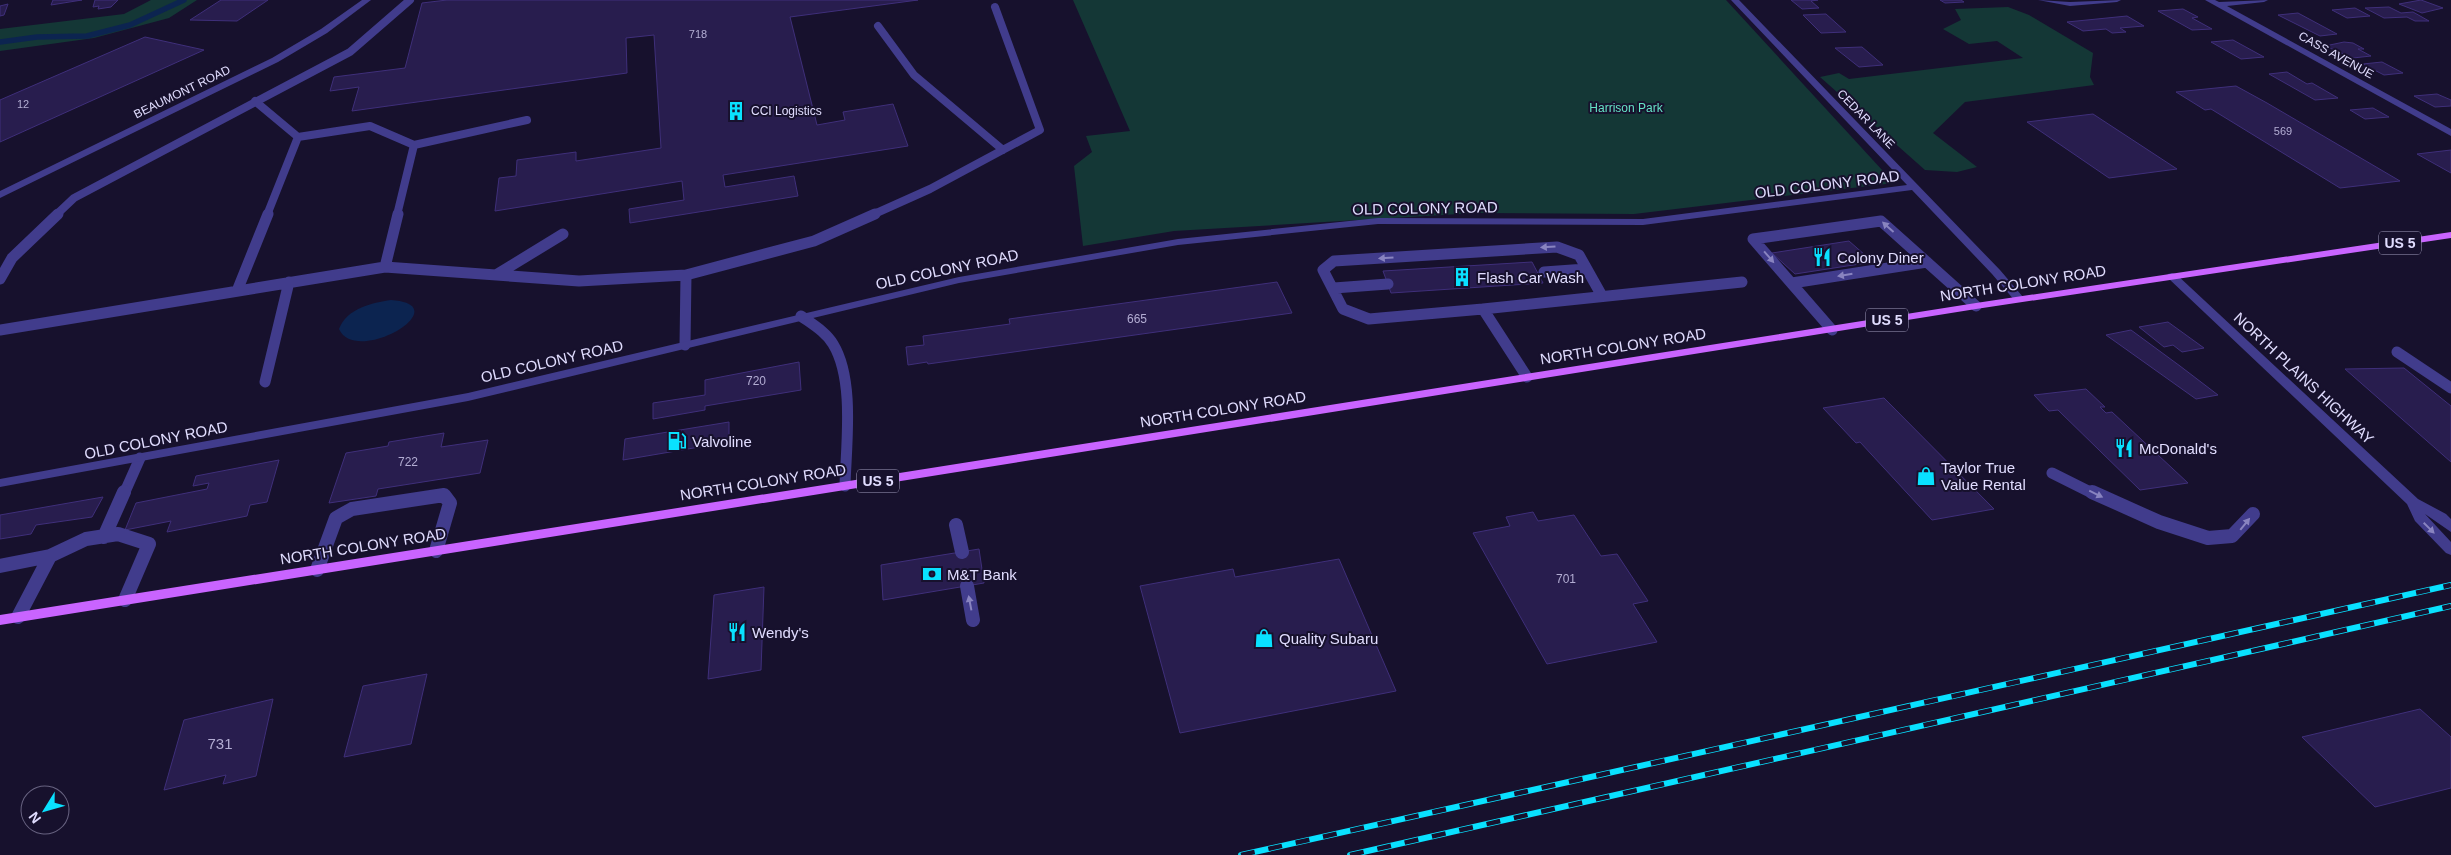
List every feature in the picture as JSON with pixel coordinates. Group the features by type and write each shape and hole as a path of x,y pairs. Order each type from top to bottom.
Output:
{"main road":[{"name":"NORTH COLONY ROAD","path":"0,620 1976,306 2451,235"}],"street":[{"name":"BEAUMONT ROAD","path":"0,194 276,60 324,31 367,0"},
{"name":"CEDAR LANE","path":"1735,0 1996,272 2019,300"},
{"path":"2042,0 2070,4 2117,0"},
{"name":"CASS AVENUE","path":"2209,0 2451,133"},
{"path":"2218,5 2264,0"},
{"name":"OLD COLONY ROAD","path":"0,484 468,397 801,316 959,280 1178,242 1378,221 1643,222 1914,188"},
{"name":"NORTH PLAINS HIGHWAY","path":"2172,276 2413,502 2441,517 2451,527"},
{"name":"NORTH PLAINS HIGHWAY","path":"2413,502 2420,518 2451,550"}],"lane":[{"path":"0,279 12,258 74,198 350,52 410,0"},
{"path":"0,330 385,267 578,281 686,276 814,241 930,189 1040,130 995,7"},
{"path":"878,26 914,75 1003,150"},
{"path":"256,101 298,137 370,126 414,145 528,120"},
{"path":"237,291 298,137"},
{"path":"385,267 414,145"},
{"path":"1832,330 1753,239 1881,221 1976,306"},
{"path":"496,275 563,234"},
{"path":"1602,296 1580,255 1557,247 1334,261 1323,270 1334,288 1343,309 1369,318 1483,308 1742,282"},
{"path":"1792,283 1927,262"},
{"path":"1544,272 1586,269"},
{"path":"685,345 686,276"},
{"path":"265,382 289,282"},
{"path":"1334,288 1388,284"},
{"path":"1483,308 1527,378"},
{"path":"801,316 820,330 834,345 845,377 846,486"},
{"path":"2397,352 2451,388"},
{"path":"104,536 140,458"},
{"path":"2052,473 2120,506 2208,538 2232,536 2253,514"},
{"path":"317,570 336,518 352,509 444,495 450,503 436,551"},
{"path":"956,524 962,552"},
{"path":"0,566 50,556 86,539 118,534 149,544 125,600"},
{"path":"18,617 50,556"},
{"path":"967,586 973,620"}],"green space":[{"path":"151,0 197,0 169,18 94,38 0,51 0,29 124,14"},
{"name":"Harrison Park","path":"1073,0 1726,0 1894,183 1634,214 1476,213 1174,231 1083,246 1074,166 1092,152 1086,136 1130,131"},
{"path":"2008,7 2029,15 2093,53 2090,77 2094,85 1965,102 1933,133 1977,167 1957,172 1925,170 1820,77 1839,73 1849,79 2023,58 1997,41 1969,44 1943,29 1961,20 1955,9"}],"water":[{"path":"391,300 409,304 414,312 409,321 397,331 381,338 364,341 349,339 339,329 354,311 368,305"}],"building":[{"path":"53,0 82,0 51,5"},
{"path":"95,0 118,0 111,7 98,9 99,6 93,7"},
{"path":"221,0 268,0 237,21 190,20"},
{"name":"CCI Logistics","path":"447,0 918,0 790,17 817,125 845,120 843,112 893,104 908,146 723,175 725,187 794,176 798,196 630,223 629,209 684,200 682,181 495,211 499,178 516,176 517,160 576,152 576,161 661,148 654,35 626,38 627,73 352,111 359,87 330,91 334,77 405,68 422,3"},
{"path":"1791,0 1818,0 1811,1 1819,8 1802,9"},
{"path":"1940,0 1961,0 1964,2 1945,3"},
{"path":"2421,0 2443,8 2422,13 2399,4"},
{"path":"8,4 4,15 0,16 0,6"},
{"path":"2389,7 2401,13 2413,12 2429,21 2415,21 2407,17 2384,18 2365,8"},
{"path":"2355,8 2370,16 2347,18 2332,10"},
{"path":"2183,9 2198,17 2192,18 2212,29 2192,30 2158,11"},
{"path":"2298,13 2337,34 2320,36 2278,15"},
{"path":"1826,14 1846,32 1821,33 1803,15"},
{"path":"2127,16 2144,26 2120,28 2126,32 2112,33 2106,29 2083,31 2067,22"},
{"path":"145,37 204,50 0,142 0,100"},
{"path":"2233,40 2264,57 2241,59 2211,42"},
{"path":"2344,42 2353,43 2364,49 2358,49 2371,56 2353,58 2325,46"},
{"path":"1862,47 1883,65 1859,67 1835,48"},
{"path":"2382,62 2403,73 2384,75 2363,64"},
{"path":"2287,72 2307,84 2312,83 2338,98 2315,100 2269,74"},
{"path":"2236,86 2400,181 2340,188 2211,109 2205,110 2176,92"},
{"path":"2437,94 2451,100 2451,106 2435,107 2414,96"},
{"path":"2373,108 2389,117 2365,119 2350,110"},
{"path":"2093,114 2177,169 2109,178 2027,122"},
{"path":"2451,150 2451,173 2417,154"},
{"name":"Colony Diner","path":"1849,241 1873,262 1795,274 1772,253"},
{"name":"Flash Car Wash","path":"1532,262 1543,283 1391,293 1383,271"},
{"path":"1277,282 1292,313 928,364 927,362 908,365 906,347 924,345 923,336 1010,324 1009,319"},
{"path":"2168,322 2204,348 2182,352 2173,345 2164,347 2139,327"},
{"path":"2131,330 2218,395 2196,399 2106,335"},
{"path":"799,362 801,390 705,406 705,410 653,419 653,403 705,395 705,380"},
{"path":"2404,368 2451,406 2451,462 2345,369"},
{"name":"McDonald's","path":"2086,389 2105,407 2100,407 2106,413 2112,412 2188,483 2140,490 2058,410 2049,411 2034,395"},
{"name":"Taylor True Value Rental","path":"1884,398 1994,509 1932,520 1860,442 1856,443 1823,408"},
{"name":"Valvoline","path":"729,422 729,442 623,460 625,439"},
{"path":"444,433 441,447 488,440 480,473 378,489 376,496 329,503 346,453 388,446 389,442"},
{"path":"279,460 267,502 250,505 247,516 167,532 171,521 125,530 136,503 207,489 209,483 193,486 196,476"},
{"path":"103,497 92,517 36,525 31,534 0,539 0,515"},
{"path":"1533,512 1538,521 1574,515 1601,556 1617,554 1648,601 1633,604 1657,642 1547,664 1473,533 1510,526 1506,517"},
{"name":"M&T Bank","path":"979,549 984,583 883,600 881,565"},
{"name":"Quality Subaru","path":"1339,559 1396,691 1180,733 1140,586 1233,569 1235,577"},
{"name":"Wendy's","path":"764,587 761,670 708,679 714,595"},
{"path":"427,674 411,744 344,757 363,686"},
{"path":"273,699 256,776 223,784 226,775 164,790 184,720"},
{"path":"2420,709 2451,737 2451,788 2375,807 2302,737"}],"waterway":[{"path":"0,42 37,37 87,36 130,25 184,0"}],"railway":[{"path":"1241,855 2451,585"},
{"path":"1350,855 2451,606"}],"place":[{"name":"CCI Logistics","path":"736,111"},
{"name":"Colony Diner","path":"1822,257"},
{"name":"Flash Car Wash","path":"1462,277"},
{"name":"Valvoline","path":"677,441"},
{"name":"McDonald's","path":"2124,448"},
{"name":"Taylor True Value Rental","path":"1926,476"},
{"name":"M&T Bank","path":"932,574"},
{"name":"Wendy's","path":"737,632"},
{"name":"Quality Subaru","path":"1264,638"}]}
